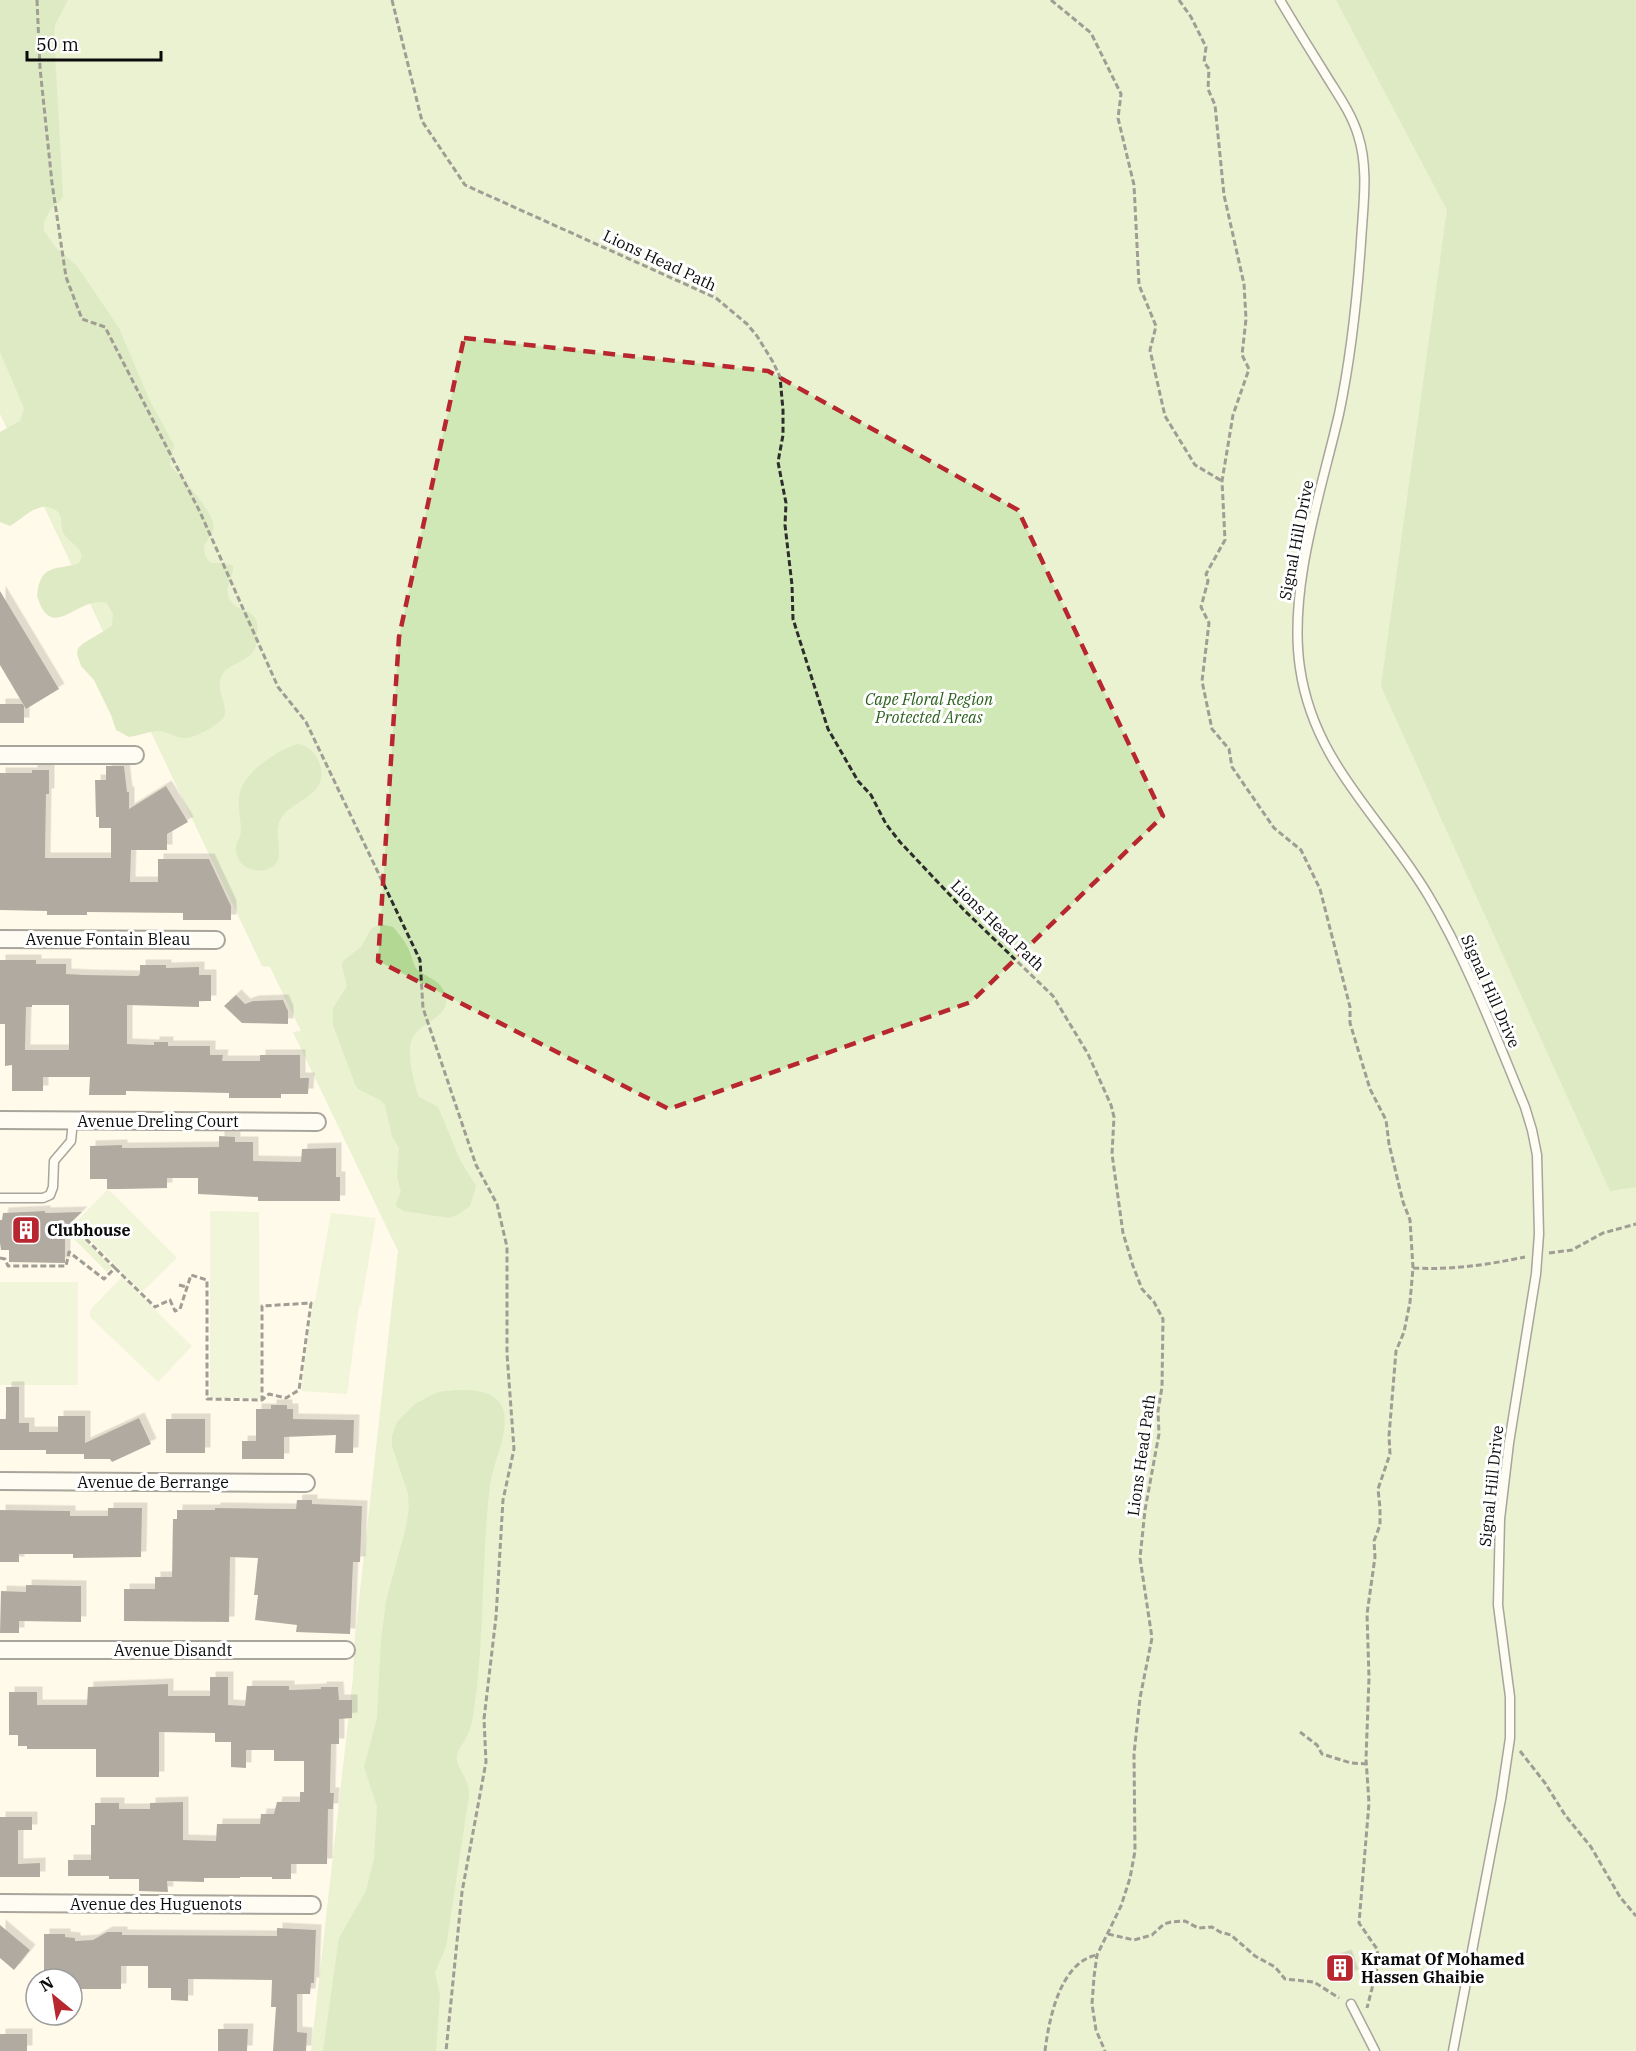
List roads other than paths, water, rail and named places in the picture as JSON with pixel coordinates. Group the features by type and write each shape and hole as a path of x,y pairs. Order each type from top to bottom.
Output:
{"street":[{"path":"0,755 135,755"},
{"name":"Avenue Fontain Bleau","path":"0,939 216,940"},
{"name":"Avenue Dreling Court","path":"0,1120 317,1122"},
{"name":"Avenue de Berrange","path":"0,1481 306,1483"},
{"name":"Avenue Disandt","path":"0,1650 346,1650"},
{"name":"Avenue des Huguenots","path":"0,1903 312,1905"}],"lane":[{"name":"Signal Hill Drive","path":"1281,0 1350,116 1359,138 1365,167 1358,291 1351,354 1307,551 1299,597 1297,633 1301,677 1316,728 1332,759 1417,877 1449,932 1525,1107 1537,1155 1538,1254 1500,1519 1498,1605 1510,1697 1510,1738 1501,1799 1453,2051"},
{"path":"0,1198 43,1198 50,1195 53,1187 54,1161 71,1141 73,1120"},
{"path":"1351,2004 1375,2051"}],"place":[{"name":"Clubhouse","path":"26,1230"},
{"name":"Kramat Of Mohamed Hassen Ghaibie","path":"1340,1968"}],"park label":[{"name":"Cape Floral Region Protected Areas","path":"929,708"}]}
